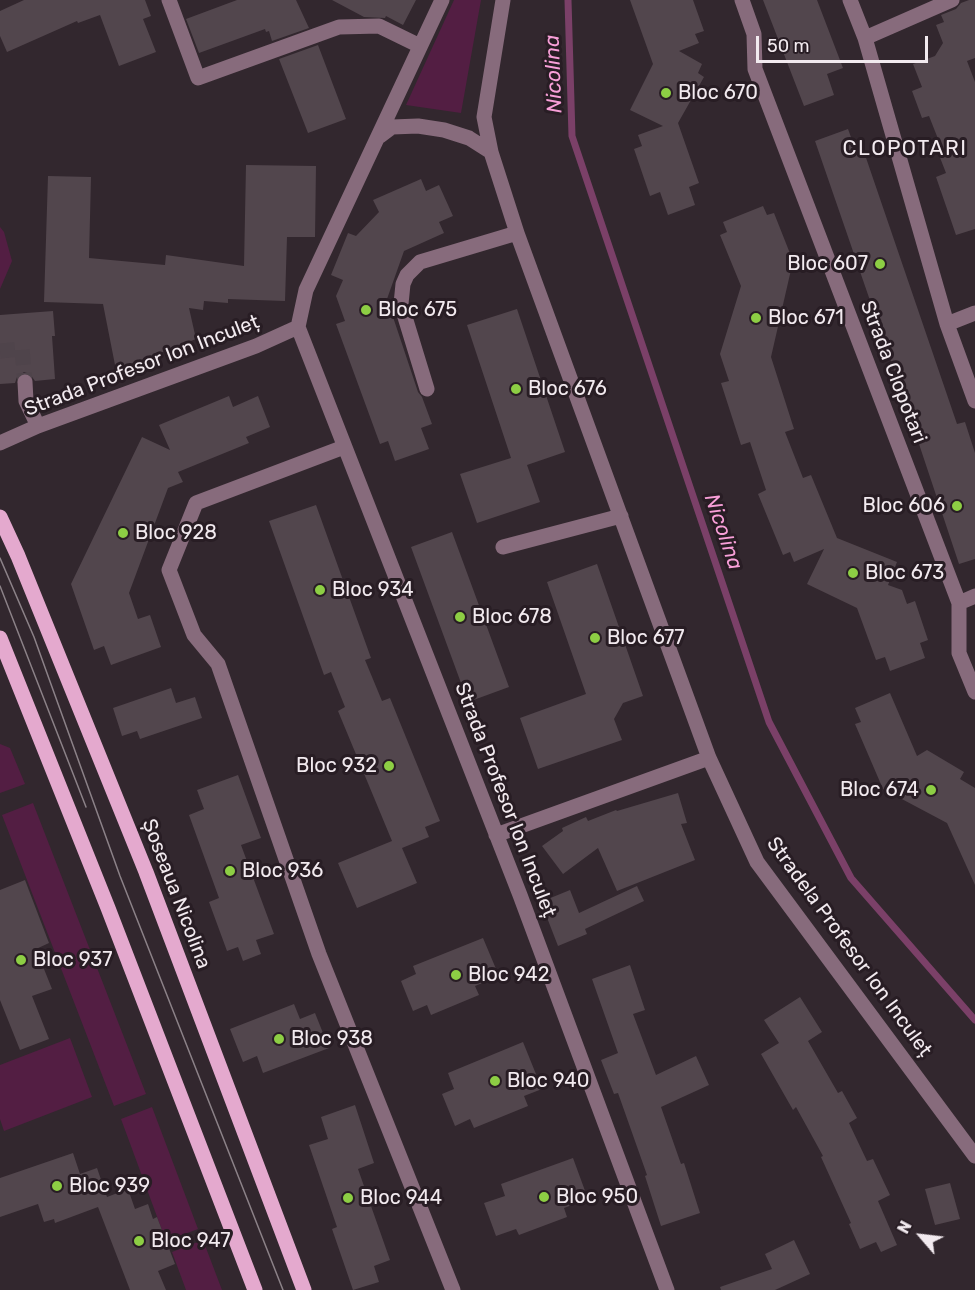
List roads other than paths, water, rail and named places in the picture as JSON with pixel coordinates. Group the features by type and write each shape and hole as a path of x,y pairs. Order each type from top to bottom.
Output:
{"main road":[{"name":"Șoseaua Nicolina","path":"0,517 18,556 146,872 304,1290"},
{"path":"0,638 108,908 255,1290"}],"street":[{"path":"169,0 198,78 339,27 379,26 420,46"},
{"path":"298,327 306,290 442,0"},
{"name":"Stradela Profesor Ion Inculeț","path":"503,0 484,117 491,152 517,233 709,758 757,862 975,1156"},
{"name":"Strada Clopotari","path":"742,0 754,34 756,69 959,603 959,653 975,692"},
{"path":"850,0 864,38 947,324 975,401"},
{"path":"864,38 952,0"},
{"path":"380,136 392,127 427,127 469,138 491,152"},
{"path":"428,389 401,304 403,284 407,275 420,262 517,233"},
{"path":"947,324 975,313"},
{"name":"Strada Profesor Ion Inculeț","path":"0,443 38,426 256,346 298,327 496,835 667,1290"},
{"path":"25,382 26,401 38,426"},
{"path":"344,447 196,503 169,570 194,634 218,664 319,954 453,1290"},
{"path":"503,547 621,516"},
{"path":"959,603 975,596"},
{"path":"496,835 709,758"}],"waterway":[{"name":"Nicolina","path":"568,0 572,136 769,722 851,878 975,1020"}],"tunnel":[{"path":"0,351 22,349 25,382"}],"tram line":[{"path":"0,558 34,637 120,876 283,1290"},
{"path":"0,586 86,807"}],"place":[{"name":"Bloc 670","path":"666,93"},
{"name":"Bloc 607","path":"880,264"},
{"name":"Bloc 675","path":"366,310"},
{"name":"Bloc 671","path":"756,318"},
{"name":"Bloc 676","path":"516,389"},
{"name":"Bloc 606","path":"957,506"},
{"name":"Bloc 928","path":"123,533"},
{"name":"Bloc 673","path":"853,573"},
{"name":"Bloc 934","path":"320,590"},
{"name":"Bloc 678","path":"460,617"},
{"name":"Bloc 677","path":"595,638"},
{"name":"Bloc 932","path":"389,766"},
{"name":"Bloc 674","path":"931,790"},
{"name":"Bloc 936","path":"230,871"},
{"name":"Bloc 937","path":"21,960"},
{"name":"Bloc 942","path":"456,975"},
{"name":"Bloc 938","path":"279,1039"},
{"name":"Bloc 940","path":"495,1081"},
{"name":"Bloc 939","path":"57,1186"},
{"name":"Bloc 950","path":"544,1197"},
{"name":"Bloc 944","path":"348,1198"},
{"name":"Bloc 947","path":"139,1241"}],"district":[{"name":"CLOPOTARI","path":"905,149"}]}
